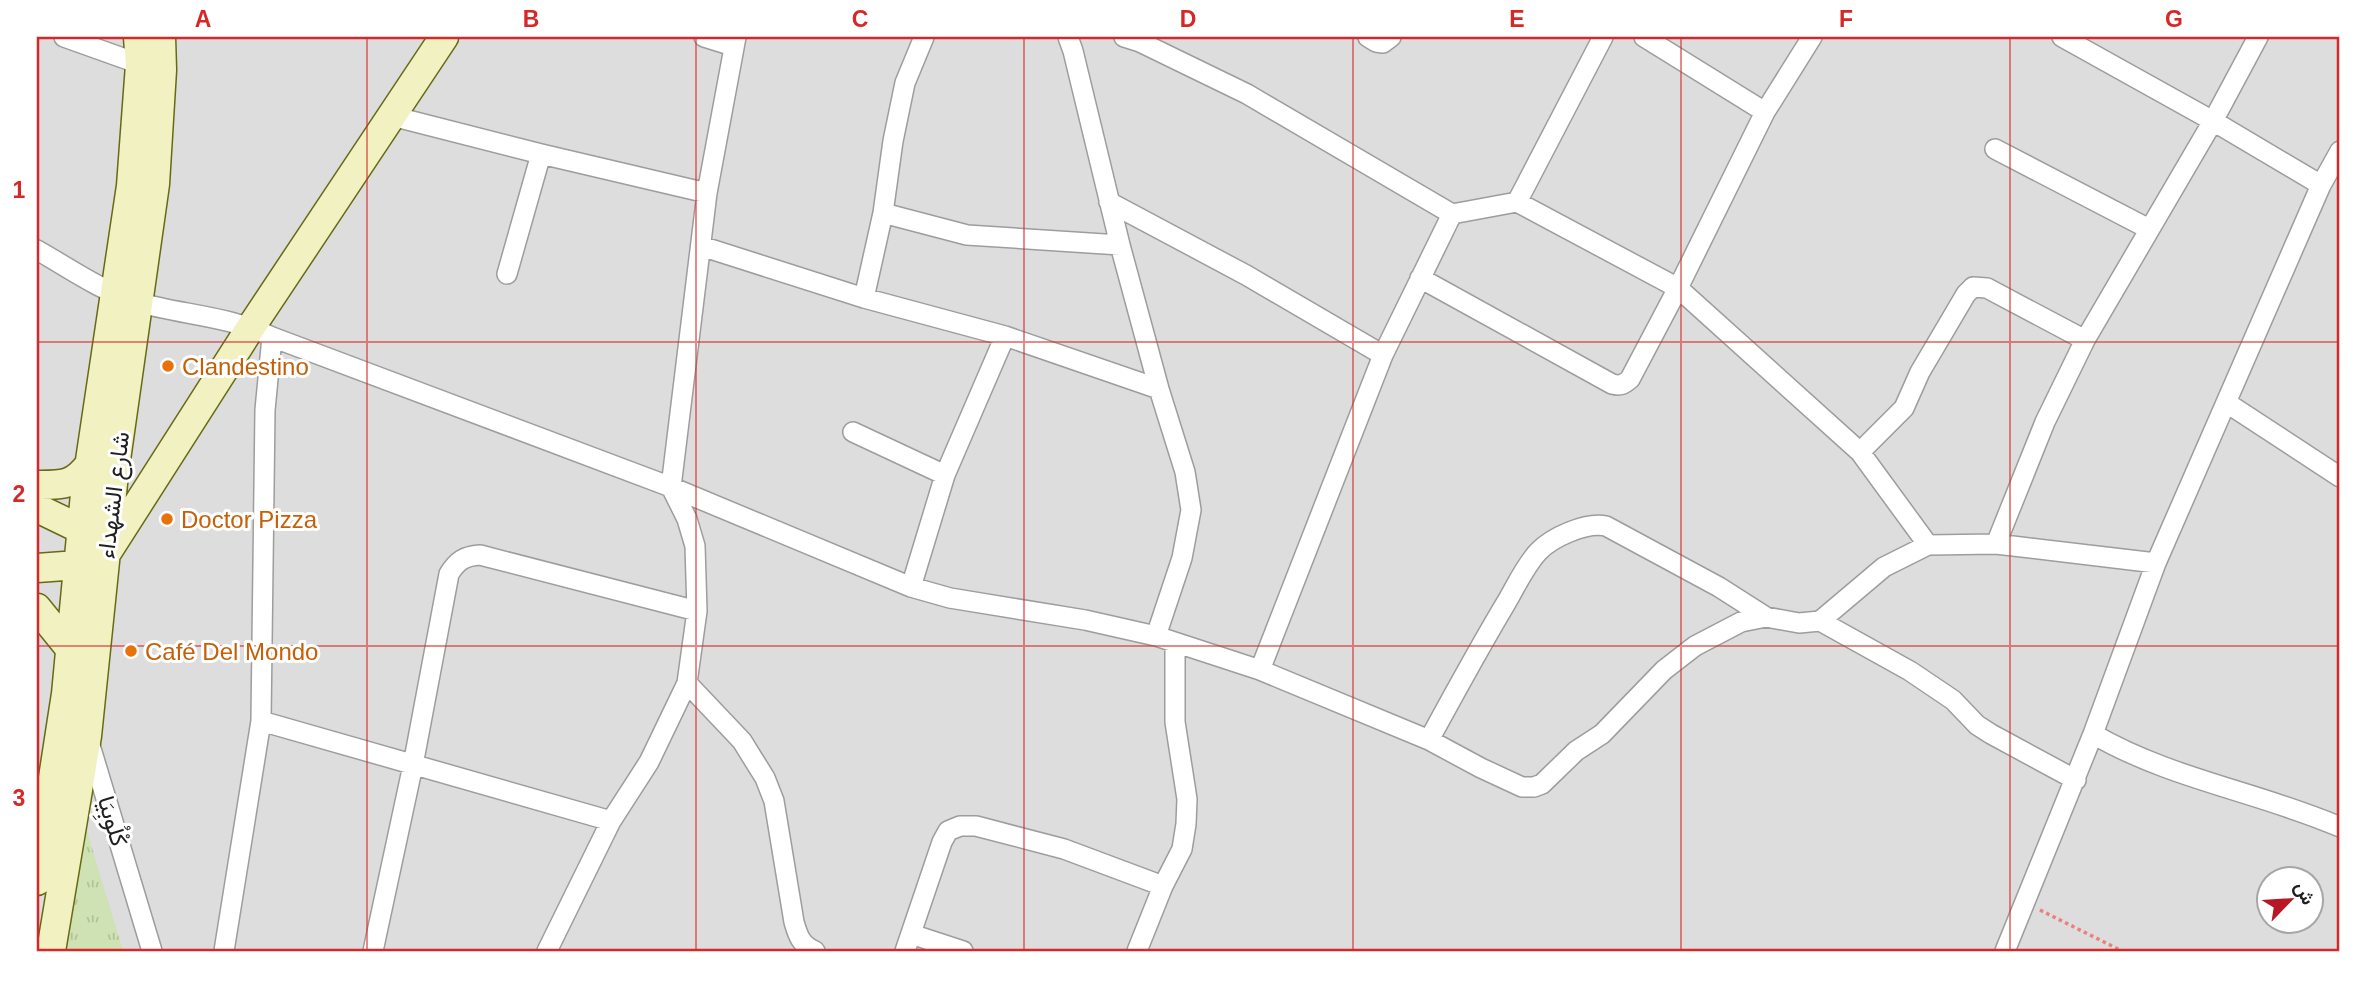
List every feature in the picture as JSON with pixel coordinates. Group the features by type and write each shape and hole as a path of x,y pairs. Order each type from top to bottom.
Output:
{"street":[{"path":"64,37 151,67"},
{"name":"شارع الشهداء","path":"138,37 151,67"},
{"name":"شارع الشهداء","path":"51,951 88,736 98,542 134,245 155,184 151,67 161,37"},
{"path":"37,568 78,565 262,332 391,116 444,37"},
{"path":"547,951 611,821 649,762 687,683 697,611 695,546 687,519 671,487 707,193 734,41 704,37"},
{"path":"864,299 883,213 893,141 905,83 924,37"},
{"path":"1068,37 1120,245 1159,389 1185,472 1191,510 1182,558 1156,636"},
{"path":"1368,37 1383,43 1391,37"},
{"path":"1517,202 1603,37"},
{"path":"1644,37 1765,112"},
{"path":"1420,278 1619,386 1630,379 1765,112 1812,37"},
{"path":"2062,37 2213,121 2321,186"},
{"path":"1996,544 2045,422 2085,340 2213,121 2258,37"},
{"path":"1136,38 1247,94 1452,214 1517,202 1678,288 1860,452 1928,545"},
{"path":"391,116 541,155 707,193"},
{"path":"1995,149 2149,229"},
{"path":"2006,951 2076,779 2156,564 2321,186 2340,152"},
{"path":"507,274 541,155"},
{"path":"1110,202 1246,275 1383,355"},
{"path":"883,213 967,235 1120,245"},
{"path":"1260,670 1383,355 1452,214"},
{"path":"701,246 864,299 1005,336 1159,389"},
{"path":"37,250 127,298 262,332 671,487 911,587 950,598 1085,620 1156,636 1260,670 1429,740 1522,787 1542,784 1576,751 1602,734 1664,670 1695,646 1741,622 1766,617 1799,622 1820,621 1910,671 1953,700 1977,725 1991,734 2076,779"},
{"path":"1860,452 1904,408 1920,372 1966,293 1973,286 1987,288 2085,340"},
{"name":"شارع الشهداء","path":"98,542 89,465 127,298"},
{"path":"224,951 261,721 265,410 262,332"},
{"path":"911,587 945,475 1005,336"},
{"path":"2227,403 2340,477"},
{"path":"853,432 945,475"},
{"path":"37,485 67,484 77,479 89,465"},
{"path":"37,508 98,542"},
{"path":"1429,740 1528,565 1539,551 1585,525 1606,526 1719,587 1766,617"},
{"path":"1820,621 1884,567 1928,545 1996,544 2156,564"},
{"path":"373,951 449,575 455,564 463,558 480,555 697,611"},
{"name":"شارع الشهداء","path":"37,881 66,694 78,565"},
{"path":"37,608 71,650"},
{"path":"1137,951 1163,886 1182,849 1186,824 1187,799 1175,722 1175,643"},
{"path":"687,683 742,741 765,778 774,801 796,930 803,945 816,951"},
{"name":"كْلُوبِيَا","path":"66,694 88,736 152,951"},
{"path":"261,721 611,821"},
{"path":"2093,734 2126,752 2173,770 2309,814 2340,827"},
{"path":"964,951 908,943 942,842 948,831 960,826 976,826 1064,849 1163,886"}],"path":[{"path":"2025,902 2122,951"}],"shaded area":[{"path":"37,37 2340,37 2340,951 37,951"}],"green space":[{"path":"77,798 123,951 58,951"}],"place":[{"name":"Clandestino","path":"168,366"},
{"name":"Doctor Pizza","path":"167,519"},
{"name":"Café Del Mondo","path":"131,651"}]}
